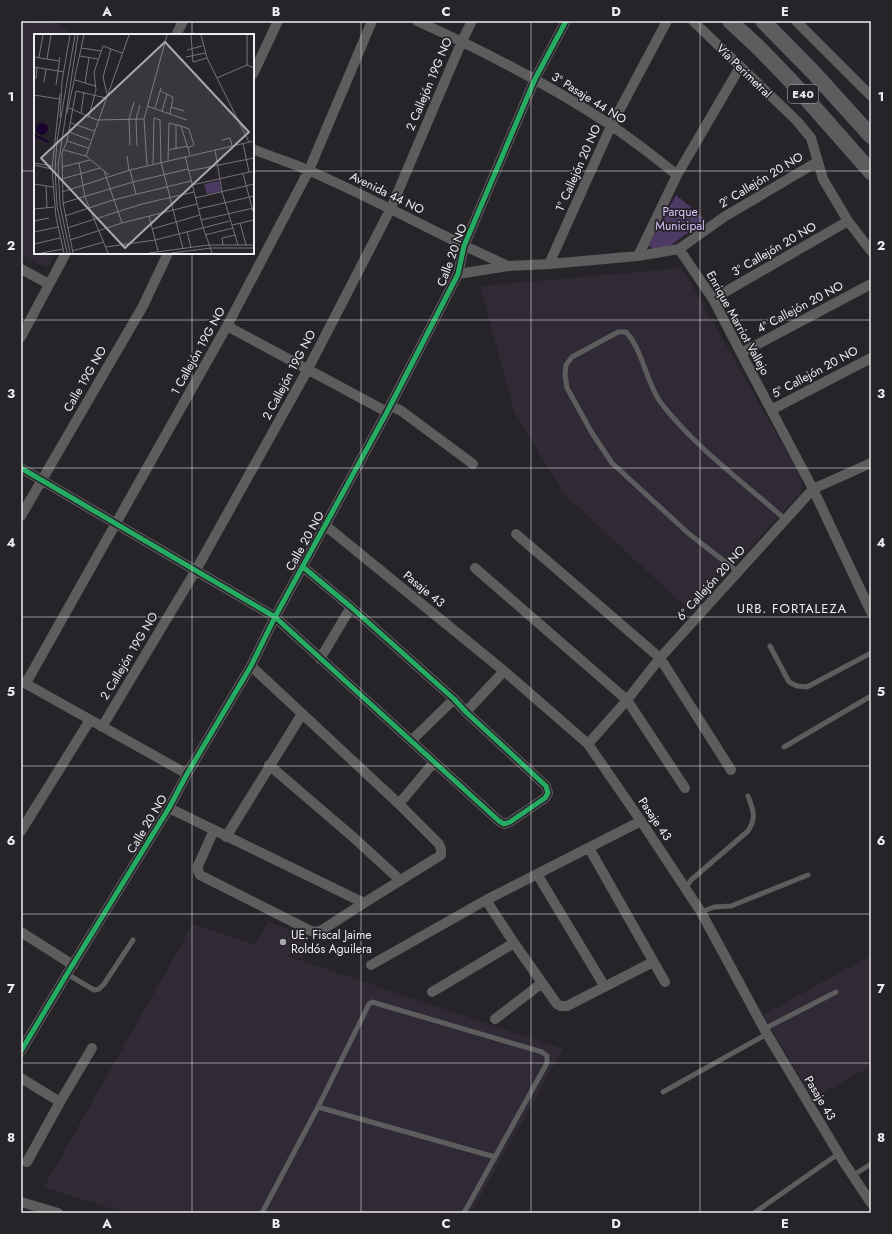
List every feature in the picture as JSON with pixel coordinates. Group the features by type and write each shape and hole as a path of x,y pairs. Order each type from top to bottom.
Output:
{"highway":[{"name":"E40","path":"730,21 790,80 871,172"},
{"name":"E40","path":"763,21 814,72 871,136"}],"street":[{"path":"176,34 183,21"},
{"path":"254,72 278,21"},
{"name":"1 Callejón 19G NO","path":"23,682 116,523 227,326 309,170 372,21"},
{"name":"3º Pasaje 44 NO","path":"417,21 462,41 535,79 612,126 678,174"},
{"name":"2 Callejón 19G NO","path":"102,727 196,570 308,369 391,208 462,41 472,21"},
{"name":"Calle 20 NO","path":"21,1051 170,808 187,774 251,666 275,617 389,409 458,274 464,246 535,79 566,21"},
{"name":"1º Callejón 20 NO","path":"549,264 612,126 667,21"},
{"name":"Vía Perimetral","path":"693,21 797,121 811,138 817,162"},
{"path":"796,21 871,96"},
{"path":"638,256 678,174 740,67"},
{"name":"Avenida 44 NO","path":"254,149 309,170 391,208 464,246 508,266"},
{"path":"817,162 823,179 848,222 871,251"},
{"name":"2º Callejón 20 NO","path":"679,249 724,217 817,162"},
{"name":"3º Callejón 20 NO","path":"713,299 848,222"},
{"path":"458,274 508,266 638,256 679,249"},
{"name":"Enrique Marriot Vallejo","path":"679,249 713,299 813,488 871,612"},
{"path":"21,337 65,254"},
{"name":"Calle 19G NO","path":"21,516 143,306 168,254"},
{"path":"21,269 49,284"},
{"name":"4º Callejón 20 NO","path":"741,353 871,284"},
{"path":"227,326 308,369 389,409 400,410 473,464"},
{"name":"5º Callejón 20 NO","path":"771,410 871,358"},
{"name":"6º Callejón 20 NO","path":"588,744 627,700 660,658 786,520 813,488 871,463"},
{"path":"21,468 275,617 499,821 504,824 510,822 545,798 548,793 546,786 466,712 454,699 351,607 303,567"},
{"name":"Pasaje 43","path":"326,526 504,671 588,744 701,912 766,1031 838,1154 871,1203"},
{"path":"516,534 660,658 731,770"},
{"path":"475,568 627,700 684,788"},
{"path":"320,659 351,607"},
{"path":"214,830 198,866 200,875 311,931 317,932 441,855 439,844 399,804 251,666"},
{"path":"466,712 504,671"},
{"path":"23,682 187,774"},
{"path":"411,741 454,699"},
{"path":"226,837 269,765 302,714"},
{"path":"21,831 90,720"},
{"path":"399,804 434,762"},
{"path":"269,765 353,837 400,880"},
{"path":"170,808 226,837 364,903"},
{"path":"371,965 486,900 641,821"},
{"path":"589,848 665,982"},
{"path":"537,874 605,987"},
{"path":"486,900 542,984 557,1004 561,1006 567,1006 653,962"},
{"path":"21,932 73,965"},
{"path":"432,992 514,943"},
{"path":"496,1019 542,984"},
{"path":"27,1162 92,1048"},
{"path":"21,1078 60,1102"},
{"path":"21,1202 58,1213"}],"lane":[{"path":"738,572 688,533 612,463 592,432 567,388 565,375 566,365 572,357 618,332 626,332 631,337 660,402 717,462 786,520"},
{"path":"770,646 789,682 797,686 807,687 871,653"},
{"path":"784,747 871,696"},
{"path":"686,888 691,880 754,823 754,814 748,796"},
{"path":"701,912 714,907 731,906 808,875"},
{"path":"67,974 94,990 99,989 104,984 133,940"},
{"path":"663,1092 766,1031 836,992"},
{"path":"262,1213 318,1107 369,1004 372,1002 542,1052 547,1056 547,1063 464,1213"},
{"path":"318,1107 495,1157"},
{"path":"754,1213 838,1154"},
{"path":"852,1176 871,1164"}],"shaded area":[{"path":"27,21 54,21 73,34 34,34 34,254 54,254 47,268 21,255 21,29"},
{"path":"682,268 801,477 802,484 801,492 691,612 563,493 514,411 480,286"},
{"path":"268,921 309,938 304,959 285,955 563,1049 471,1213 125,1213 44,1187 193,924 255,945"},
{"path":"871,955 871,1066 813,1099 763,1015"}],"green space":[{"name":"Parque Municipal","path":"676,195 706,220 668,247 657,250 648,246"}],"cycle path":[{"path":"21,1051 169,808 187,774 251,666 275,617 387,412 458,274 464,246 535,79 566,21"},
{"path":"21,468 275,617 499,821 504,824 510,822 545,798 548,793 546,786 466,712 454,699 351,607 303,567"}],"place":[{"name":"UE. Fiscal Jaime Roldós Aguilera","path":"283,942"}],"district":[{"name":"URB. FORTALEZA","path":"792,608"}]}
